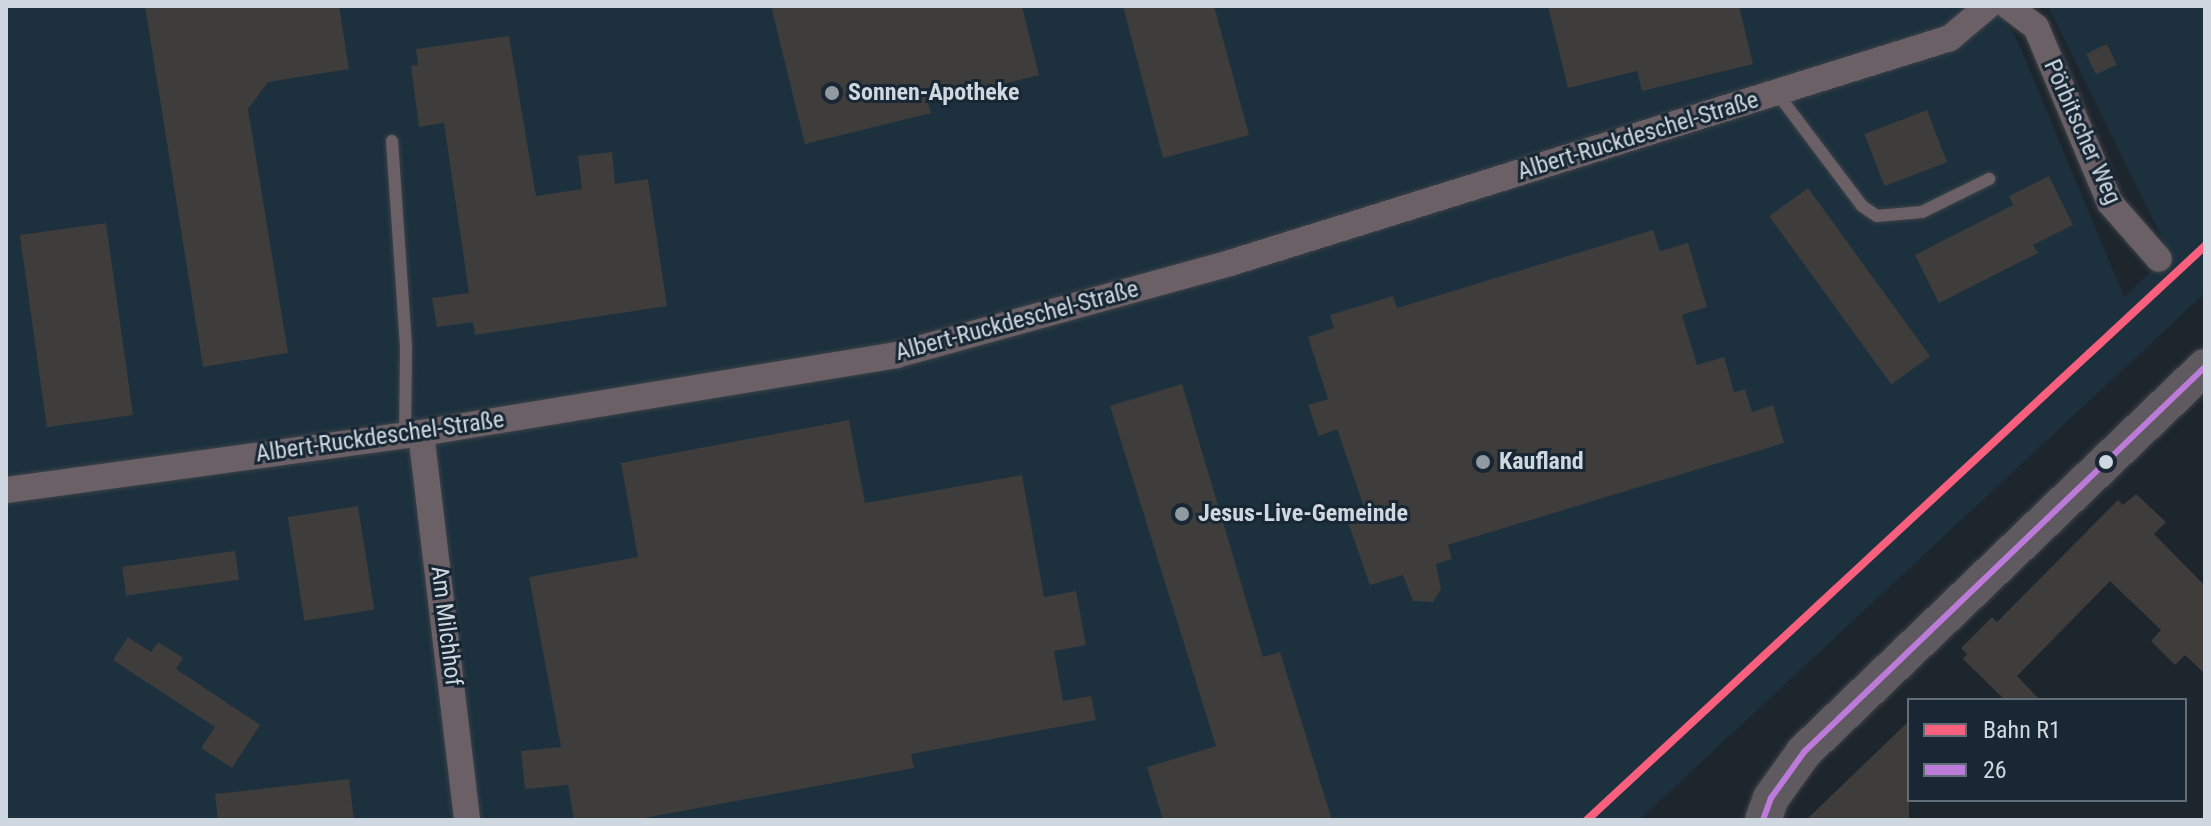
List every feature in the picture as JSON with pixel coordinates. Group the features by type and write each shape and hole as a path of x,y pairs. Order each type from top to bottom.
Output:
{"street":[{"name":"Albert-Ruckdeschel-Straße","path":"6,490 413,434 896,355 1230,263 1950,38 1988,6"},
{"name":"Pörbitscher Weg","path":"2021,9 2036,27 2110,203 2159,259"},
{"path":"1763,820 1771,798 1804,752 2205,367"},
{"name":"Am Milchhof","path":"413,434 467,820"}],"lane":[{"path":"1777,93 1862,206 1877,216 1922,212 1989,179"},
{"path":"392,141 413,434"}],"shaded area":[{"path":"6,6 1996,6 2017,40 2124,297 2170,254 2048,6 2205,6 2205,293 1639,820 6,820"}],"building":[{"path":"145,6 339,6 349,69 268,82 248,109 288,353 203,367"},
{"path":"771,6 1022,6 1039,75 928,103 931,113 805,144"},
{"path":"1123,6 1214,6 1249,135 1163,158"},
{"path":"1548,6 1739,6 1753,64 1642,91 1637,71 1568,88"},
{"path":"509,36 536,196 582,189 578,156 612,152 615,184 648,179 667,306 475,335 473,322 437,327 432,298 469,293 444,123 419,127 411,66 418,65 416,49"},
{"path":"2107,44 2117,65 2096,75 2086,54"},
{"path":"1927,110 1947,162 1885,186 1864,134"},
{"path":"2049,176 2073,225 2033,245 2038,253 1939,303 1915,255 2013,205 2009,196"},
{"path":"1808,188 1930,356 1891,384 1769,216"},
{"path":"106,223 133,415 47,427 20,235"},
{"path":"1653,230 1660,251 1688,243 1707,307 1682,315 1697,365 1724,357 1734,392 1745,389 1752,412 1773,405 1784,443 1448,545 1452,559 1436,564 1441,589 1433,602 1413,601 1403,575 1370,585 1345,514 1364,507 1337,429 1319,436 1308,405 1328,399 1308,337 1334,328 1330,315 1393,296 1397,308"},
{"path":"1182,384 1263,657 1280,652 1332,820 1163,820 1147,767 1216,746 1110,406"},
{"path":"849,420 865,503 1022,475 1044,597 1076,591 1086,645 1054,651 1063,701 1091,696 1096,720 911,754 914,768 634,820 574,820 568,785 525,789 521,751 561,747 529,577 638,557 621,463"},
{"path":"2136,494 2166,522 2154,534 2205,586 2205,674 2185,655 2175,665 2151,641 2161,630 2110,581 2017,676 2038,698 2003,698 1963,659 1967,654 1961,648 1992,617 1997,622 2118,500 2123,505"},
{"path":"358,506 374,610 304,621 288,517"},
{"path":"235,551 239,580 126,596 122,567"},
{"path":"128,637 151,652 158,642 183,658 176,669 260,725 232,768 201,748 215,727 113,660"},
{"path":"1907,723 1909,820 1806,820"},
{"path":"349,779 354,820 218,820 215,794"}],"rail line":[{"name":"R1","path":"1587,820 2205,246"}],"transit line":[{"name":"26","path":"1763,820 1771,798 1804,752 2205,367"}],"place":[{"name":"Sonnen-Apotheke","path":"832,93"},
{"name":"Kaufland","path":"1483,462"},
{"name":"Jesus-Live-Gemeinde","path":"1182,514"}]}
